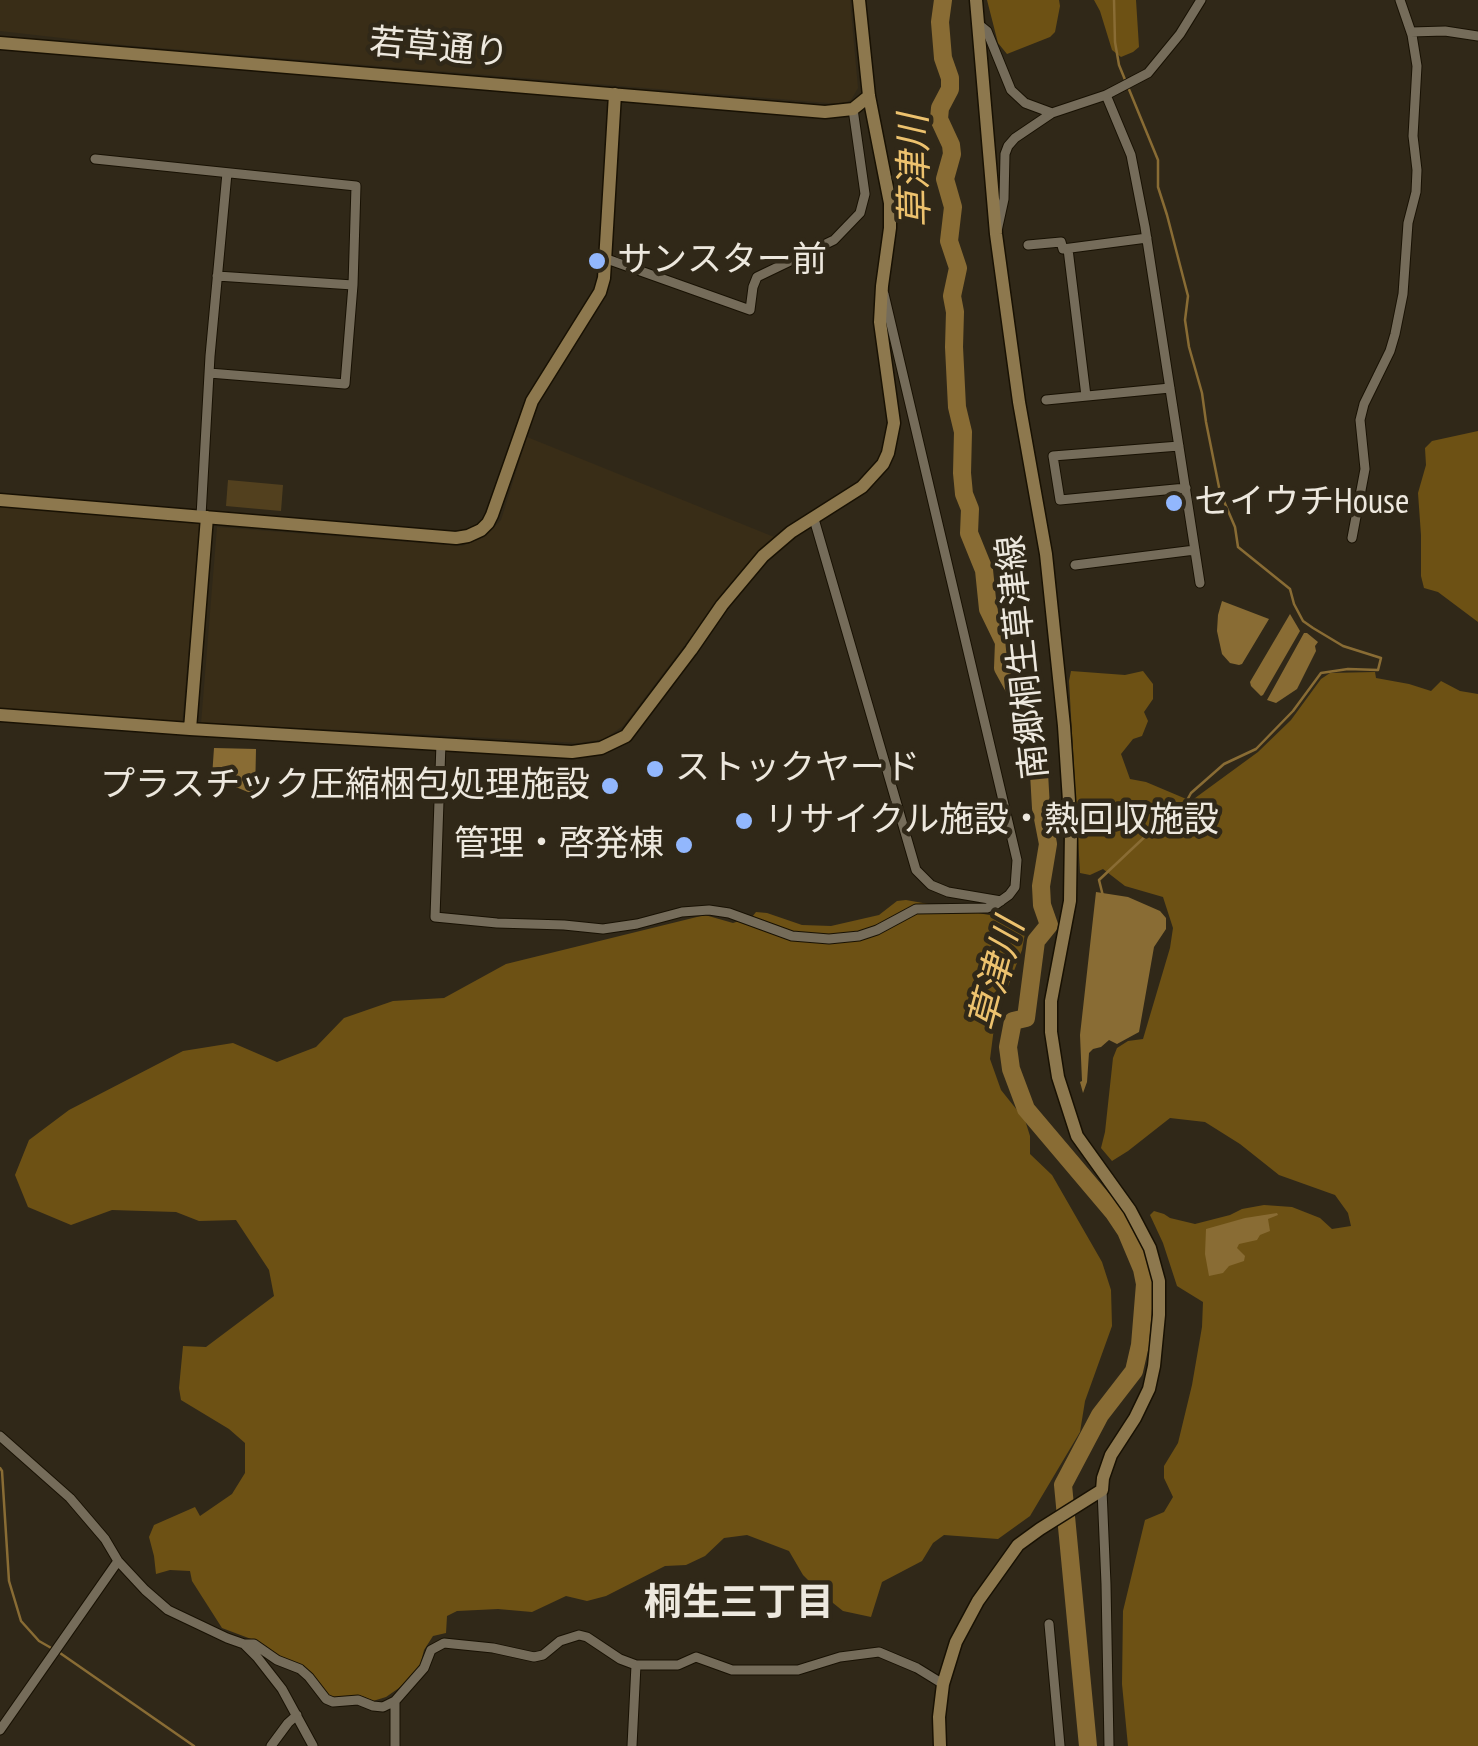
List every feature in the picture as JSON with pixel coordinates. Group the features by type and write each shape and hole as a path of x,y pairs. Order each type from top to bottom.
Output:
{"street":[{"path":"0,715 572,752 601,748 626,736 763,556 791,532 862,487 888,453 894,424 880,322 890,203 869,96 859,0"},
{"name":"南郷桐生草津線","path":"976,0 996,234 1019,402 1046,554 1064,726 1071,832 1070,901 1051,1001 1051,1032 1058,1077 1077,1136 1130,1210 1150,1248 1159,1281 1156,1349 1149,1389 1111,1456 1102,1478 1102,1490"},
{"path":"996,234 1004,199 1005,154 1015,138 1052,113 1106,95 1148,73 1202,0"},
{"path":"1352,538 1365,469 1360,420 1395,334 1403,294 1408,223 1416,192 1413,136 1417,66 1400,0"},
{"path":"978,24 987,31 1011,90 1026,103 1052,113"},
{"path":"1411,32 1445,31 1478,36"},
{"name":"若草通り","path":"0,43 825,112 853,109"},
{"path":"0,500 456,538 480,530 492,515 532,401 600,292 615,94"},
{"path":"1106,95 1132,156 1200,583"},
{"path":"604,258 750,310 757,277 834,240 860,213 866,194 853,109 869,96"},
{"path":"94,160 356,186 345,384 209,372"},
{"path":"190,729 209,372 227,173"},
{"path":"1028,246 1061,242 1063,250 1147,238"},
{"path":"1068,249 1086,396"},
{"path":"217,276 353,285"},
{"path":"441,744 435,918 603,929 709,910 729,913 792,936 829,940 876,930 916,909 987,908 1015,887 1018,860 882,286"},
{"path":"1046,400 1170,388"},
{"path":"1179,446 1053,456 1060,500 1186,488"},
{"path":"814,519 916,870 931,885 948,892 1002,900"},
{"path":"1075,565 1196,550"},
{"path":"0,1436 70,1498 118,1561 168,1610 198,1626 244,1644 254,1644 277,1660 300,1669 333,1702 358,1700 383,1707 395,1701 424,1668 432,1650 444,1643 534,1657 579,1635 636,1665 678,1665 696,1657 732,1670 798,1670 879,1652 942,1684"},
{"path":"940,1746 942,1684 956,1642 978,1601 1018,1545 1102,1490 1110,1746"},
{"path":"0,1730 118,1561"},
{"path":"1049,1624 1060,1746"},
{"path":"244,1644 282,1689 313,1746"},
{"path":"632,1746 636,1665"},
{"path":"394,1746 395,1701"},
{"path":"272,1746 298,1714"}],"shaded area":[{"path":"0,0 850,0 858,88 851,100 840,104 124,45 0,31"},
{"path":"987,0 1059,0 1055,32 1007,54 998,43"},
{"path":"1094,0 1136,0 1139,47 1121,57 1112,50"},
{"path":"1478,431 1478,622 1438,592 1424,588 1418,493 1426,465 1425,448 1432,441"},
{"path":"527,437 774,537 745,566 623,726 604,739 579,743 201,724 217,527 462,546 485,537 501,520"},
{"path":"228,480 283,485 281,511 226,506"},
{"path":"0,506 200,523 182,725 0,709"},
{"path":"1222,601 1269,619 1239,665 1230,663 1222,654 1217,631"},
{"path":"1290,614 1300,631 1261,696 1250,682"},
{"path":"1304,633 1318,642 1297,689 1276,703 1267,700"},
{"path":"1071,671 1125,675 1143,671 1153,684 1153,699 1144,712 1148,721 1142,736 1133,739 1121,754 1130,779 1191,801 1258,752 1330,673 1375,672 1376,678 1431,691 1441,681 1460,691 1478,694 1478,1746 1128,1746 1122,1684 1123,1611 1145,1520 1164,1512 1173,1497 1164,1478 1164,1466 1178,1443 1202,1327 1203,1302 1177,1286 1150,1215 1154,1211 1195,1224 1264,1205 1292,1207 1320,1218 1332,1229 1351,1226 1348,1213 1335,1195 1279,1175 1205,1122 1170,1118 1112,1161 1101,1148 1113,1058 1117,1048 1128,1041 1143,1039 1173,928 1163,897 1125,886 1103,869 1090,875 1080,873"},
{"path":"214,748 256,749 255,795 212,777"},
{"path":"1096,892 1128,897 1160,911 1166,918 1166,929 1154,947 1139,1032 1117,1044 1109,1040 1089,1053 1083,1093 1080,1035"},
{"path":"897,901 1006,918 1018,923 1025,933 995,1020 990,1059 1001,1090 1025,1120 1030,1154 1052,1175 1102,1262 1111,1290 1112,1326 1085,1401 1080,1432 1030,1516 998,1539 944,1535 933,1543 922,1561 882,1582 871,1617 843,1611 803,1575 789,1551 747,1535 724,1538 705,1556 686,1565 665,1566 606,1596 587,1601 566,1596 532,1612 457,1611 447,1616 446,1633 433,1636 419,1669 399,1688 373,1701 362,1696 330,1696 309,1671 259,1642 222,1628 192,1581 190,1571 156,1574 149,1537 154,1525 195,1507 200,1516 232,1494 245,1473 245,1443 181,1400 183,1346 206,1347 274,1296 269,1270 236,1220 199,1221 176,1212 112,1210 71,1225 28,1207 15,1175 29,1140 69,1110 183,1051 233,1043 277,1062 316,1047 344,1018 393,1001 444,998 506,964 705,915 733,923 756,912 802,925 831,926 879,915"},
{"path":"1277,1213 1268,1219 1270,1231 1257,1240 1239,1244 1237,1248 1245,1256 1244,1261 1209,1276 1206,1229"}],"waterway":[{"name":"草津川","path":"943,0 940,22 950,89 939,119 952,154 945,179 953,207 949,241 958,268 952,296 964,494 970,509 969,533 984,570 988,609 1004,642 1003,668 1019,697 1025,742 1039,773 1048,844 1041,886 1049,925 1036,941 1026,1018 1013,1021 1008,1047 1011,1069 1026,1109 1126,1231 1145,1284 1134,1371 1100,1415 1063,1485 1088,1746"},
{"path":"1103,896 1099,880 1224,764 1256,749 1293,711 1321,673 1378,670 1381,658 1343,646 1303,621 1290,589 1238,547 1235,527 1220,492 1202,393 1189,347 1185,320 1188,296 1158,187 1158,160 1119,65 1114,0"},
{"path":"0,1468 9,1581 21,1621 39,1641 53,1649"},
{"path":"60,1653 194,1746"}],"place":[{"name":"サンスター前","path":"597,261"},
{"name":"セイウチHouse","path":"1174,503"},
{"name":"ストックヤード","path":"655,769"},
{"name":"プラスチック圧縮梱包処理施設","path":"610,786"},
{"name":"リサイクル施設・熱回収施設","path":"744,821"},
{"name":"管理・啓発棟","path":"684,845"}],"district":[{"name":"桐生三丁目","path":"739,1604"}]}
